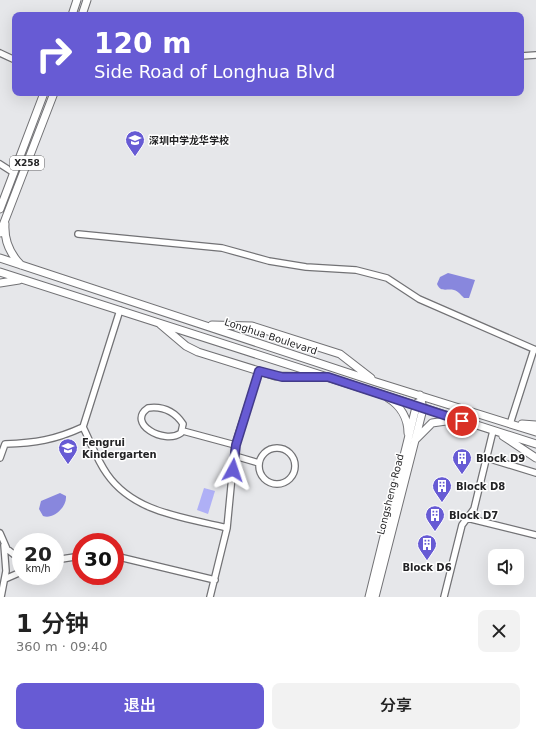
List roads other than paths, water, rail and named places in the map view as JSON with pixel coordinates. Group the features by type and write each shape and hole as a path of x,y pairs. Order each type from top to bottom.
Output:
{"main road":[{"path":"73,12 77,0"},
{"path":"83,12 87,0"},
{"name":"X258","path":"0,209 43,96"},
{"name":"X258","path":"0,234 53,96"},
{"path":"6,219 7,244 15,258 23,266"},
{"name":"Longhua Boulevard","path":"0,258 376,382 536,432"},
{"path":"0,272 536,444"},
{"path":"0,283 27,280"},
{"path":"158,322 186,346 198,352 282,377 328,377"},
{"path":"203,325 252,326 340,354 376,382"},
{"path":"383,395 398,407 405,418 410,441 432,423 462,421"},
{"name":"Longsheng Road","path":"369,597 420,407 420,395"},
{"path":"510,424 536,425"},
{"path":"494,431 536,458"},
{"name":"Longsheng Road","path":"375,597 410,441"}],"street":[{"path":"0,53 12,59"},
{"path":"524,56 536,55"},
{"path":"0,164 14,173"},
{"path":"78,234 222,248 268,261 306,267 356,270 387,278 420,299 535,350 510,424"},
{"path":"120,310 83,427 107,473 117,486 129,496 158,511 227,528"},
{"path":"210,597 227,528 236,445 259,371"},
{"path":"183,431 180,420 166,410 148,408 142,415 143,423 156,434 174,436 183,431 236,445"},
{"path":"0,458 5,444 52,440 83,427"},
{"path":"444,597 462,525 474,509 494,431"},
{"path":"273,448 280,448 287,451 292,456 295,470 287,482 273,484 267,482 262,476 259,462 267,451 273,448"},
{"path":"234,456 259,462"},
{"path":"487,458 536,473"},
{"path":"467,518 536,534"},
{"path":"0,533 4,545 6,562 5,579 1,597"},
{"path":"4,545 12,555"},
{"path":"124,558 214,580"},
{"path":"5,579 12,576"}],"place":[{"name":"深圳中学龙华学校","path":"135,157"},
{"name":"Fengrui Kindergarten","path":"68,465"},
{"name":"Block D9","path":"462,475"},
{"name":"Block D8","path":"442,503"},
{"name":"Block D7","path":"435,532"},
{"name":"Block D6","path":"427,561"}]}
